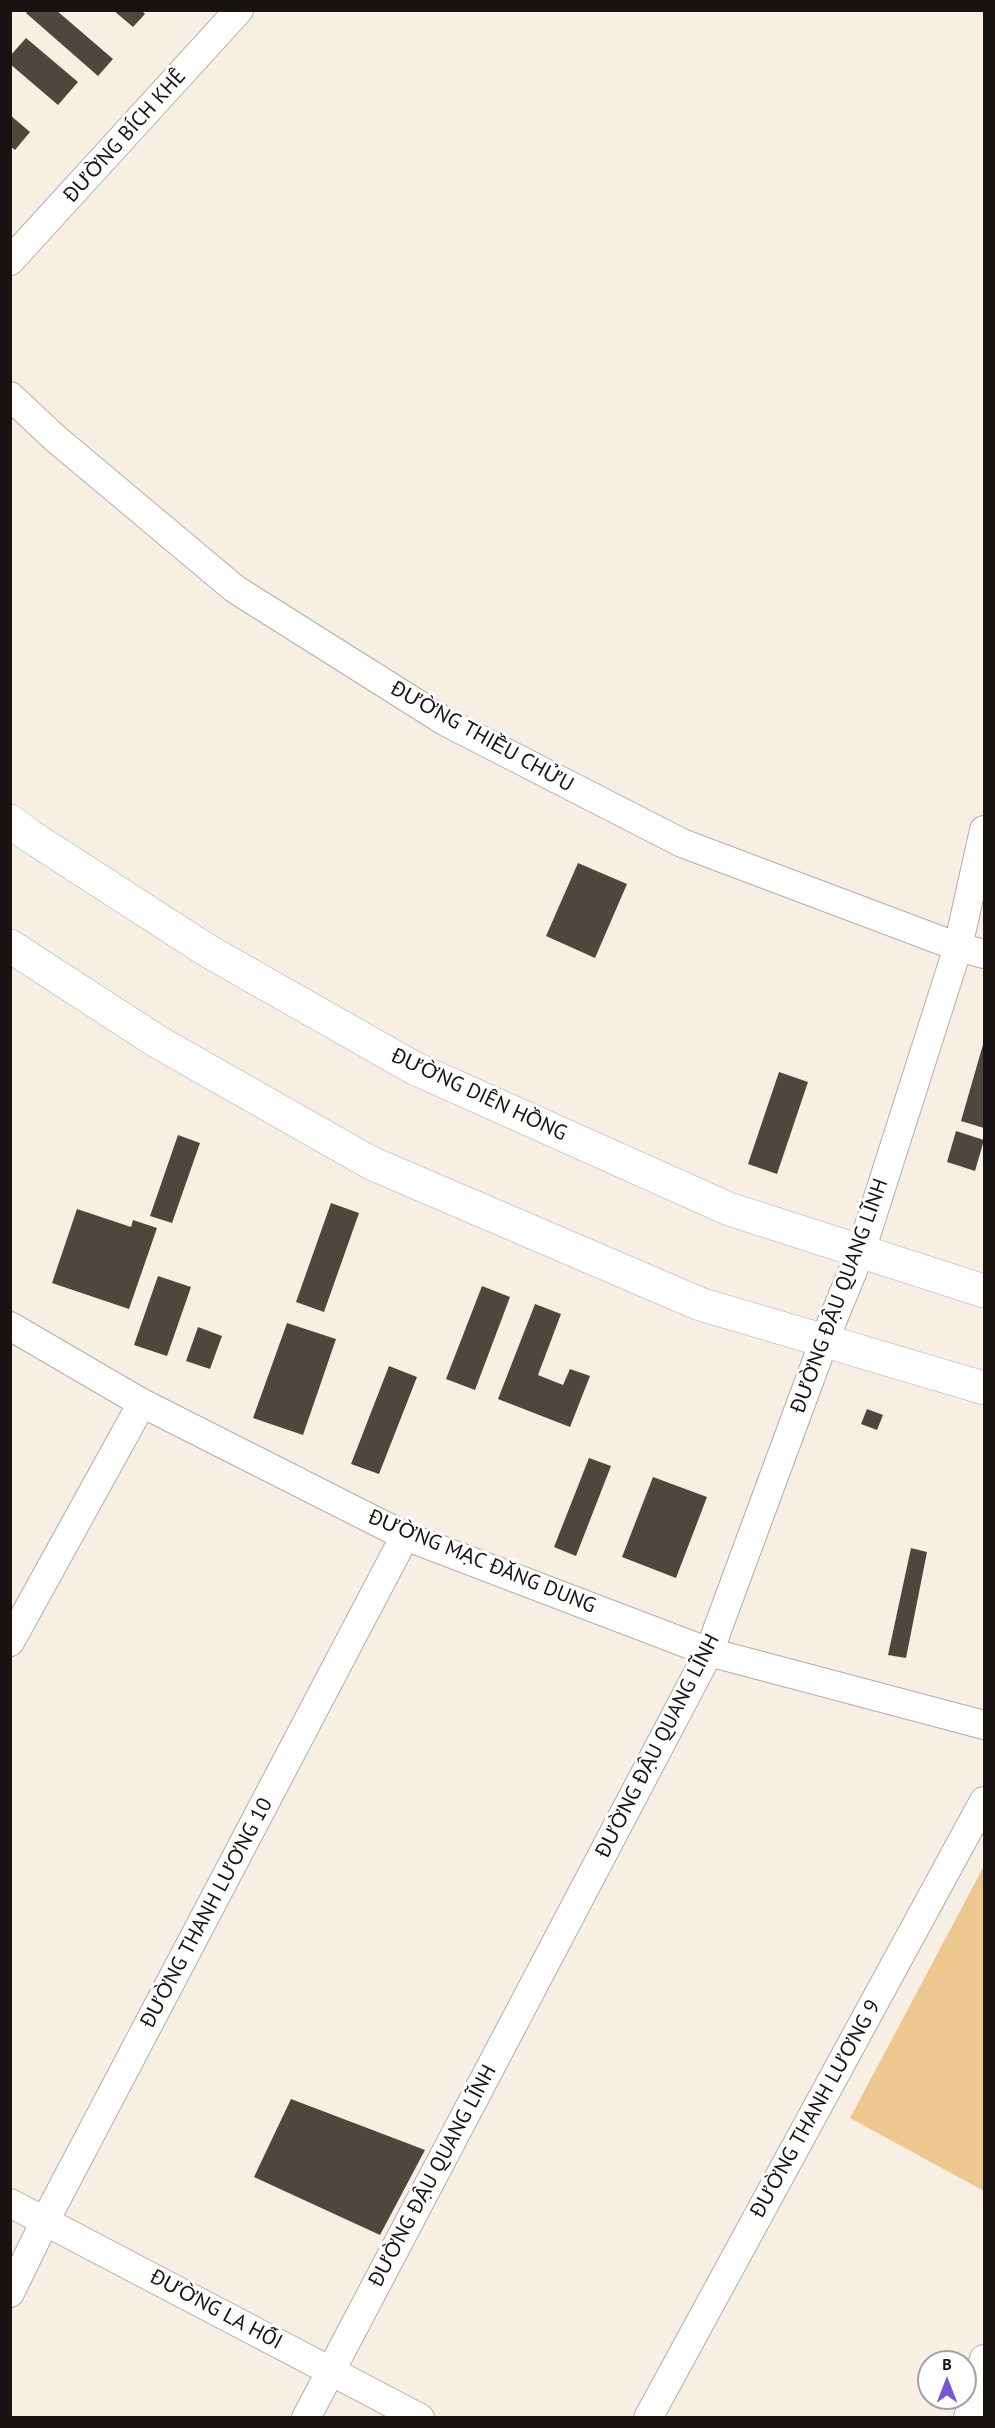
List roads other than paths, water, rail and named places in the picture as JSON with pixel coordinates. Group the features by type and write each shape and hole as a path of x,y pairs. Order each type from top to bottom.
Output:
{"street":[{"name":"ĐƯỜNG BÍCH KHÊ","path":"10,261 239,10"},
{"name":"ĐƯỜNG THIỀU CHỬU","path":"10,396 56,440 235,588 446,722 682,843 971,951"},
{"name":"ĐƯỜNG DIÊN HỒNG","path":"10,821 208,951 414,1068 729,1209 984,1291"},
{"name":"ĐƯỜNG ĐẬU QUANG LĨNH","path":"306,2418 709,1652 824,1341 861,1251 971,951 984,830"},
{"path":"10,946 158,1042 371,1163 699,1304 984,1388"},
{"name":"ĐƯỜNG MẠC ĐĂNG DUNG","path":"10,1326 142,1403 405,1536 709,1652 984,1725"},
{"path":"10,1642 142,1403"},
{"name":"ĐƯỜNG THANH LƯƠNG 10","path":"10,2292 45,2221 405,1536"},
{"name":"ĐƯỜNG THANH LƯƠNG 9","path":"648,2418 984,1801"},
{"name":"ĐƯỜNG LA HỐI","path":"10,2204 420,2418"},
{"path":"968,2418 984,2359"}]}
